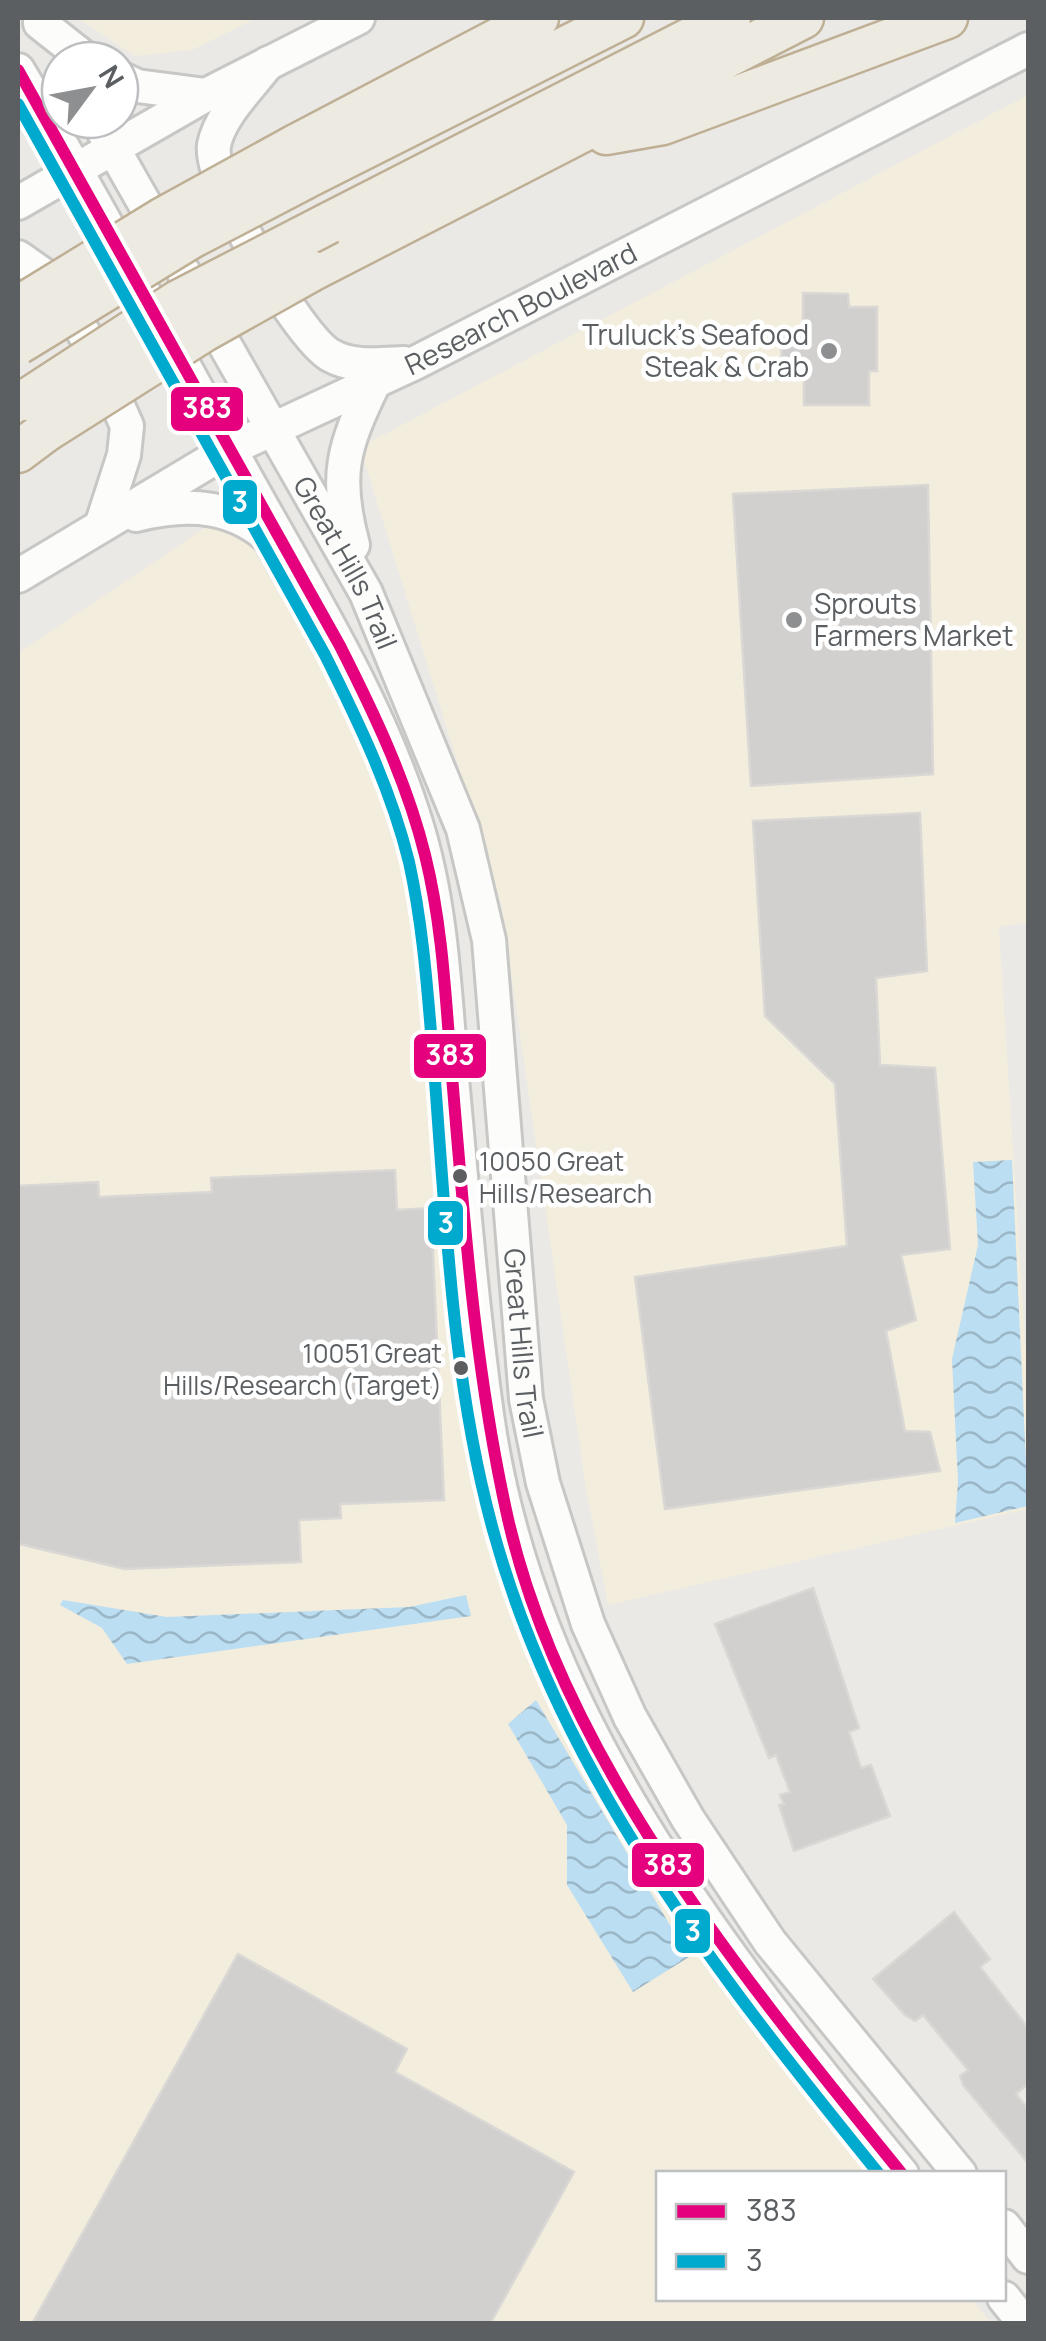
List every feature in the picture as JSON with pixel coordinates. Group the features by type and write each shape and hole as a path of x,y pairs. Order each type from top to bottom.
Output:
{"highway":[{"path":"18,344 191,238 506,18"},
{"path":"417,78 538,18"},
{"path":"18,307 163,218 300,162 623,18"},
{"path":"27,422 204,332 339,236 730,18"},
{"path":"339,236 568,141 803,18"},
{"path":"568,141 663,124 947,18"}],"street":[{"path":"140,120 206,95 358,18"},
{"path":"39,20 63,40"},
{"name":"Research Boulevard","path":"18,576 230,449 415,363 1028,49"},
{"path":"268,63 219,130 213,150 221,189 304,333 332,356 362,365 415,363"},
{"name":"Great Hills Trail","path":"18,70 76,167 386,739 418,826 441,938 488,1424 528,1582 552,1647 595,1742 671,1872 756,1996 900,2171"},
{"path":"140,86 206,95"},
{"path":"18,203 76,167 99,140"},
{"name":"Great Hills Trail","path":"109,140 366,593 463,829 489,940 526,1399 543,1484 588,1624 630,1717 668,1785 770,1942 958,2171"},
{"path":"18,257 52,281 91,345 127,426 124,455 102,523"},
{"path":"366,593 340,476 346,442 374,383"},
{"path":"102,523 172,506 198,506 258,526 289,556"},
{"path":"1006,2229 1028,2257"},
{"path":"1006,2300 1025,2324"}],"shaded area":[{"path":"78,18 257,18 192,50 140,55 140,40 111,40"},
{"path":"1028,95 1028,922 999,927 1028,1385 1028,1509 608,1605 585,1482 501,903 360,447"},
{"path":"230,511 358,727 426,953 454,1295 493,1531 549,1693 606,1808 662,1895 871,2171 656,2171 656,2301 973,2301 991,2323 18,2324 18,653"}],"water":[{"path":"1012,1160 1028,1506 955,1523 958,1481 952,1359 978,1245 973,1162"},
{"path":"466,1595 471,1616 127,1664 102,1628 60,1605 63,1600 167,1617 409,1607"},
{"path":"536,1700 689,1957 633,1992 567,1885 567,1825 508,1724"}],"building":[{"name":"Truluck's Seafood Steak & Crab","path":"803,293 848,294 849,307 877,307 877,371 869,371 869,405 804,405 804,375 782,375 781,331 803,331"},
{"path":"928,485 933,774 751,786 733,494"},
{"path":"920,813 927,971 876,978 880,1065 935,1068 950,1249 901,1255 916,1320 886,1331 905,1431 930,1432 940,1471 665,1509 635,1277 847,1246 835,1084 765,1016 753,821"},
{"path":"395,1170 397,1210 431,1208 444,1500 340,1504 341,1518 299,1520 301,1562 125,1569 19,1544 18,1186 98,1182 99,1197 212,1192 211,1178"},
{"path":"813,1588 859,1728 849,1732 861,1768 871,1765 890,1816 794,1851 779,1805 784,1804 780,1795 790,1792 776,1755 769,1758 715,1624"},
{"path":"954,1912 990,1959 980,1967 1028,2028 1028,2084 1016,2094 1028,2109 1028,2163 963,2085 960,2076 968,2070 923,2015 915,2021 905,2015 873,1979"},
{"path":"238,1954 407,2049 395,2072 574,2172 490,2324 32,2324"}],"transit line":[{"name":"383","path":"18,70 340,646 409,801 425,855 440,942 473,1304 488,1412 508,1519 534,1609 571,1697 616,1783 668,1866 784,2026 900,2171"},
{"name":"3","path":"18,104 325,655 393,808 409,862 422,939 447,1242 468,1416 493,1530 522,1620 559,1707 652,1871 761,2026 877,2171"}],"place":[{"name":"Truluck's Seafood Steak & Crab","path":"829,351"},
{"name":"Sprouts Farmers Market","path":"794,620"},
{"name":"10050 Great Hills/Research","path":"460,1176"},
{"name":"10051 Great Hills/Research (Target)","path":"461,1368"}]}
